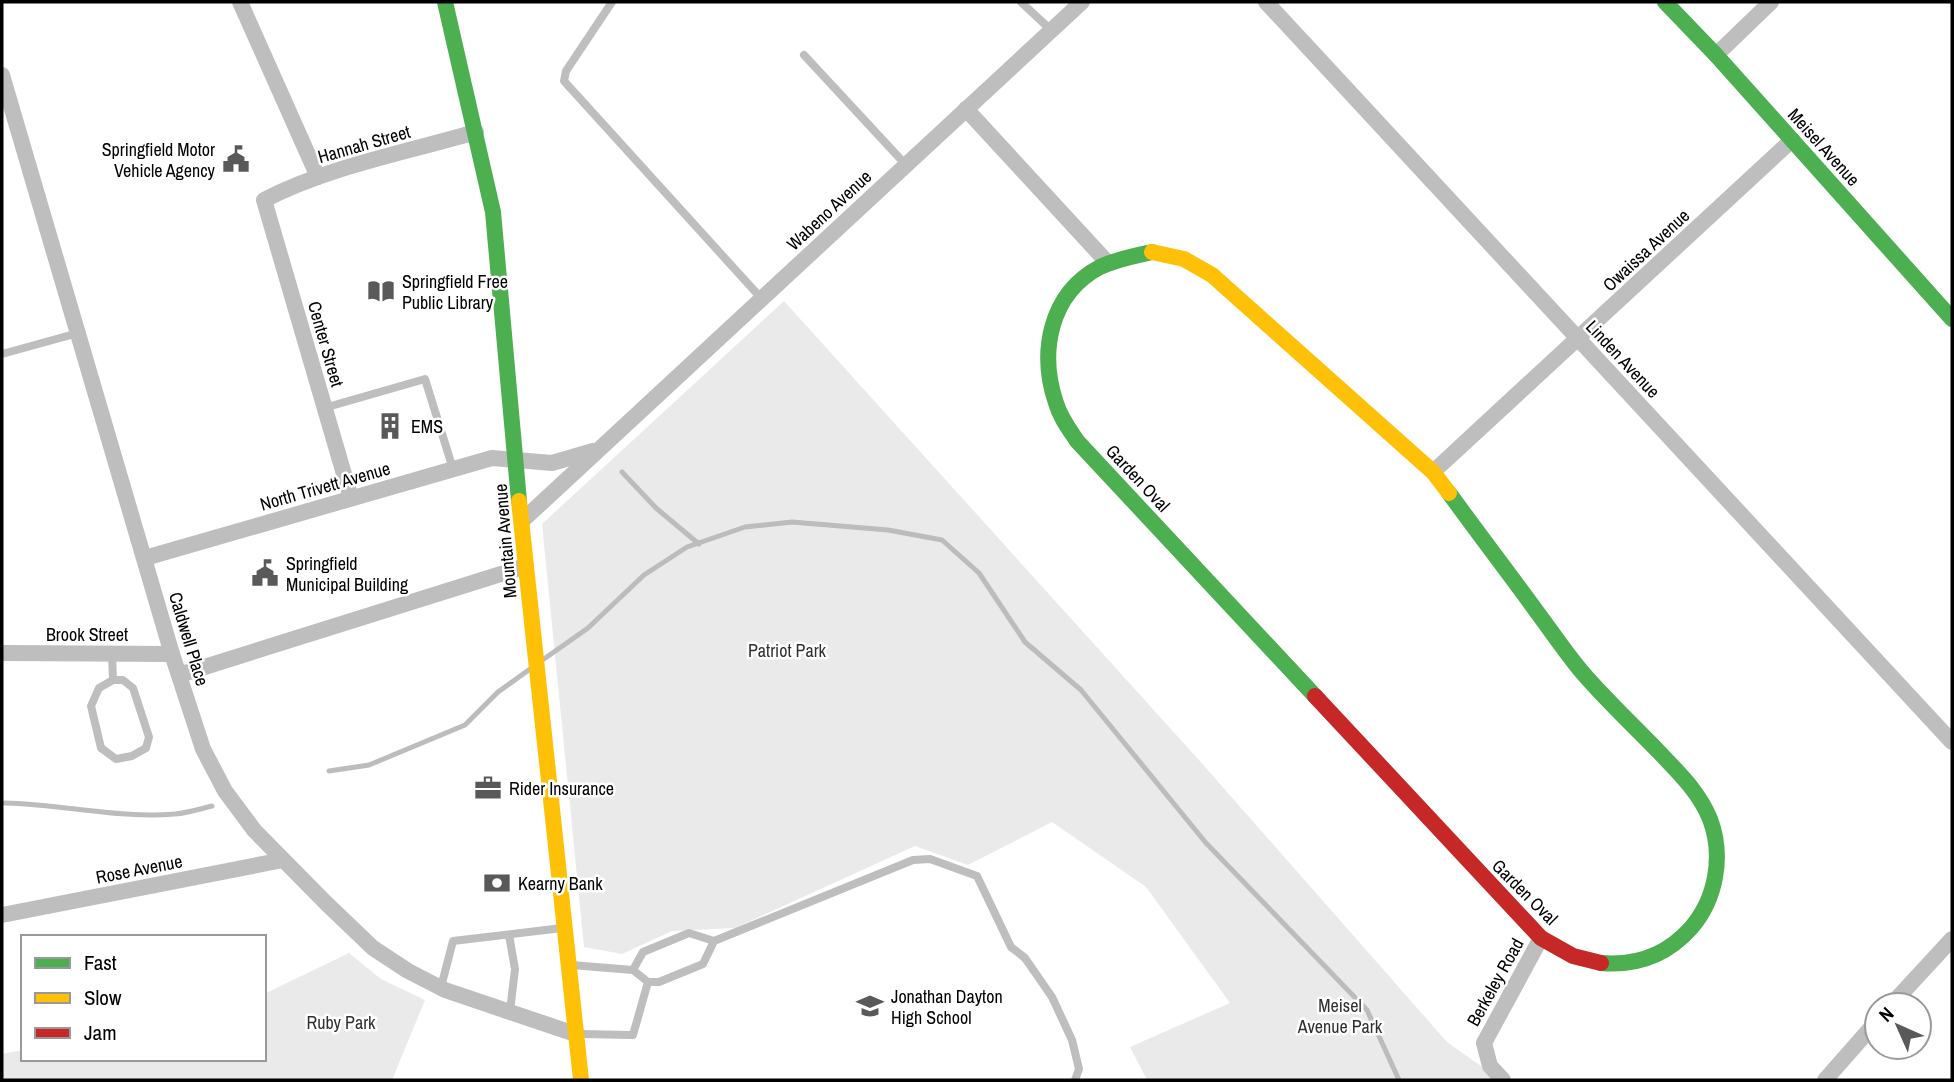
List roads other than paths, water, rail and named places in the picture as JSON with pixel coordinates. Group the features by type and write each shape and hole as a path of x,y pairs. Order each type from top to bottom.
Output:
{"street":[{"path":"240,2 318,177"},
{"name":"Mountain Avenue","path":"445,2 493,212 512,434 581,1080"},
{"name":"Wabeno Avenue","path":"523,520 1082,2"},
{"name":"Linden Avenue","path":"1266,2 1952,742"},
{"name":"Meisel Avenue","path":"1665,2 1716,55 1952,319"},
{"path":"1716,55 1771,2"},
{"name":"Caldwell Place","path":"2,75 172,654 202,749 225,791 238,810 284,860 373,948 408,971 441,987 575,1034"},
{"path":"966,109 1107,262"},
{"name":"Hannah Street","path":"264,200 288,187 318,177 476,132"},
{"name":"Owaissa Avenue","path":"1433,472 1792,140"},
{"name":"Center Street","path":"264,200 351,498"},
{"name":"Garden Oval","path":"1152,252 1193,261 1229,289 1433,472 1581,671 1693,788 1706,808 1714,830 1717,854 1715,877 1709,900 1697,921 1673,947 1641,960 1605,964 1571,956 1541,938 1077,441 1062,418 1052,393 1048,365 1049,338 1055,315 1066,296 1081,279 1107,262 1152,252"},
{"name":"Wabeno Avenue","path":"516,458 552,463 602,447"},
{"name":"North Trivett Avenue","path":"145,558 492,457 516,458"},
{"path":"179,675 526,566"},
{"name":"Brook Street","path":"2,653 172,654"},
{"name":"Rose Avenue","path":"2,915 284,860"},
{"name":"Berkeley Road","path":"1503,1080 1490,1066 1483,1043 1541,938"},
{"path":"1904,991 1952,939"},
{"path":"1825,1080 1863,1037"}],"lane":[{"path":"612,2 566,71 564,80 761,298"},
{"path":"1021,2 1051,30"},
{"path":"804,55 906,165"},
{"path":"2,354 78,333"},
{"path":"324,408 425,379 453,469"},
{"path":"112,654 113,680"},
{"path":"113,680 123,680 134,688 149,737 146,748 124,758 109,756 101,748 91,706 99,688 113,680"},
{"path":"633,970 643,952 689,933 714,941 913,860 930,859 977,876 1011,947 1025,958 1052,997 1072,1041 1079,1069 1076,1080"},
{"path":"441,987 453,941 564,928"},
{"path":"509,935 515,969 510,1011"},
{"path":"568,965 633,970 648,982 659,982 703,964 714,941"},
{"path":"575,1034 633,1035 648,982"}],"waterway":[{"path":"622,472 656,508 699,544"},
{"path":"544,659 588,628 644,575 687,547 745,527 792,522 888,530 942,540 979,573 1025,642 1081,690 1206,843 1367,1010 1399,1080"},
{"path":"329,771 369,765 465,725 498,692 530,669"},
{"path":"5,803 134,815 180,813 212,806"}],"place":[{"name":"Springfield Motor Vehicle Agency","path":"236,159"},
{"name":"Springfield Free Public Library","path":"381,291"},
{"name":"EMS","path":"390,426"},
{"name":"Springfield Municipal Building","path":"265,573"},
{"name":"Rider Insurance","path":"488,788"},
{"name":"Kearny Bank","path":"497,883"},
{"name":"Jonathan Dayton High School","path":"870,1006"}],"park label":[{"name":"Patriot Park","path":"787,650"},
{"name":"Meisel Avenue Park","path":"1340,1015"},
{"name":"Ruby Park","path":"341,1022"}]}
